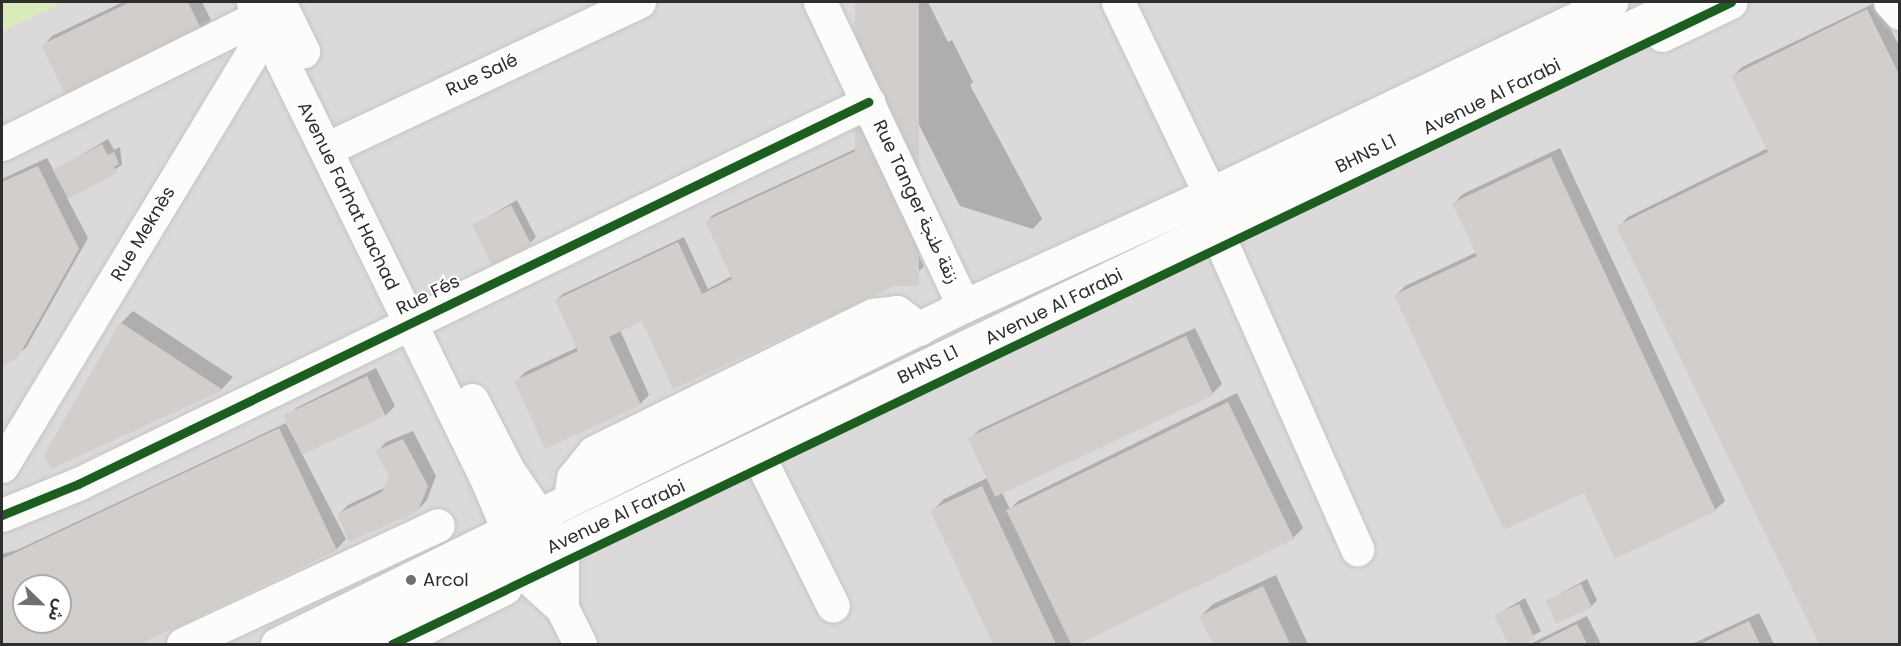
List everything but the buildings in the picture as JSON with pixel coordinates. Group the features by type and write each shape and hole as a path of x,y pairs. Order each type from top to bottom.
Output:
{"street":[{"name":"Rue Salé","path":"333,140 600,2"},
{"name":"Rue Salé","path":"333,140 639,2"},
{"name":"Rue Tanger زنقة طنجة","path":"820,2 964,306"},
{"path":"1118,2 1210,194"},
{"name":"Avenue Al Farabi","path":"392,645 519,557 539,516 570,499 964,306 1210,194 1611,2"},
{"name":"BHNS L1","path":"556,550 1684,2"},
{"name":"BHNS L1","path":"556,550 1693,2"},
{"name":"Avenue Al Farabi","path":"277,645 519,557 556,550 764,465 1731,2"},
{"path":"1890,2 1899,13"},
{"name":"Avenue Farhat Hachad","path":"271,8 419,318 519,557 562,608 580,645"},
{"path":"2,144 271,8"},
{"name":"Rue Meknès","path":"2,438 271,8"},
{"name":"Rue Meknès","path":"2,466 271,8"},
{"name":"Rue Fés","path":"2,515 78,484 868,102"},
{"path":"1222,244 1357,549"},
{"name":"Avenue Farhat Hachad","path":"419,318 508,470 539,516 556,550 562,608"},
{"path":"764,465 832,606"},
{"path":"183,645 236,633 438,525"},
{"path":"332,645 519,557"},
{"path":"346,645 519,557"}],"shaded area":[{"path":"2,2 1899,2 1899,644 2,644"}],"green space":[{"path":"2,2 63,2 2,32"}],"cycle path":[{"path":"392,644 1731,2"},
{"path":"2,515 78,484 868,102"}],"place":[{"name":"Arcol","path":"411,580"}]}
